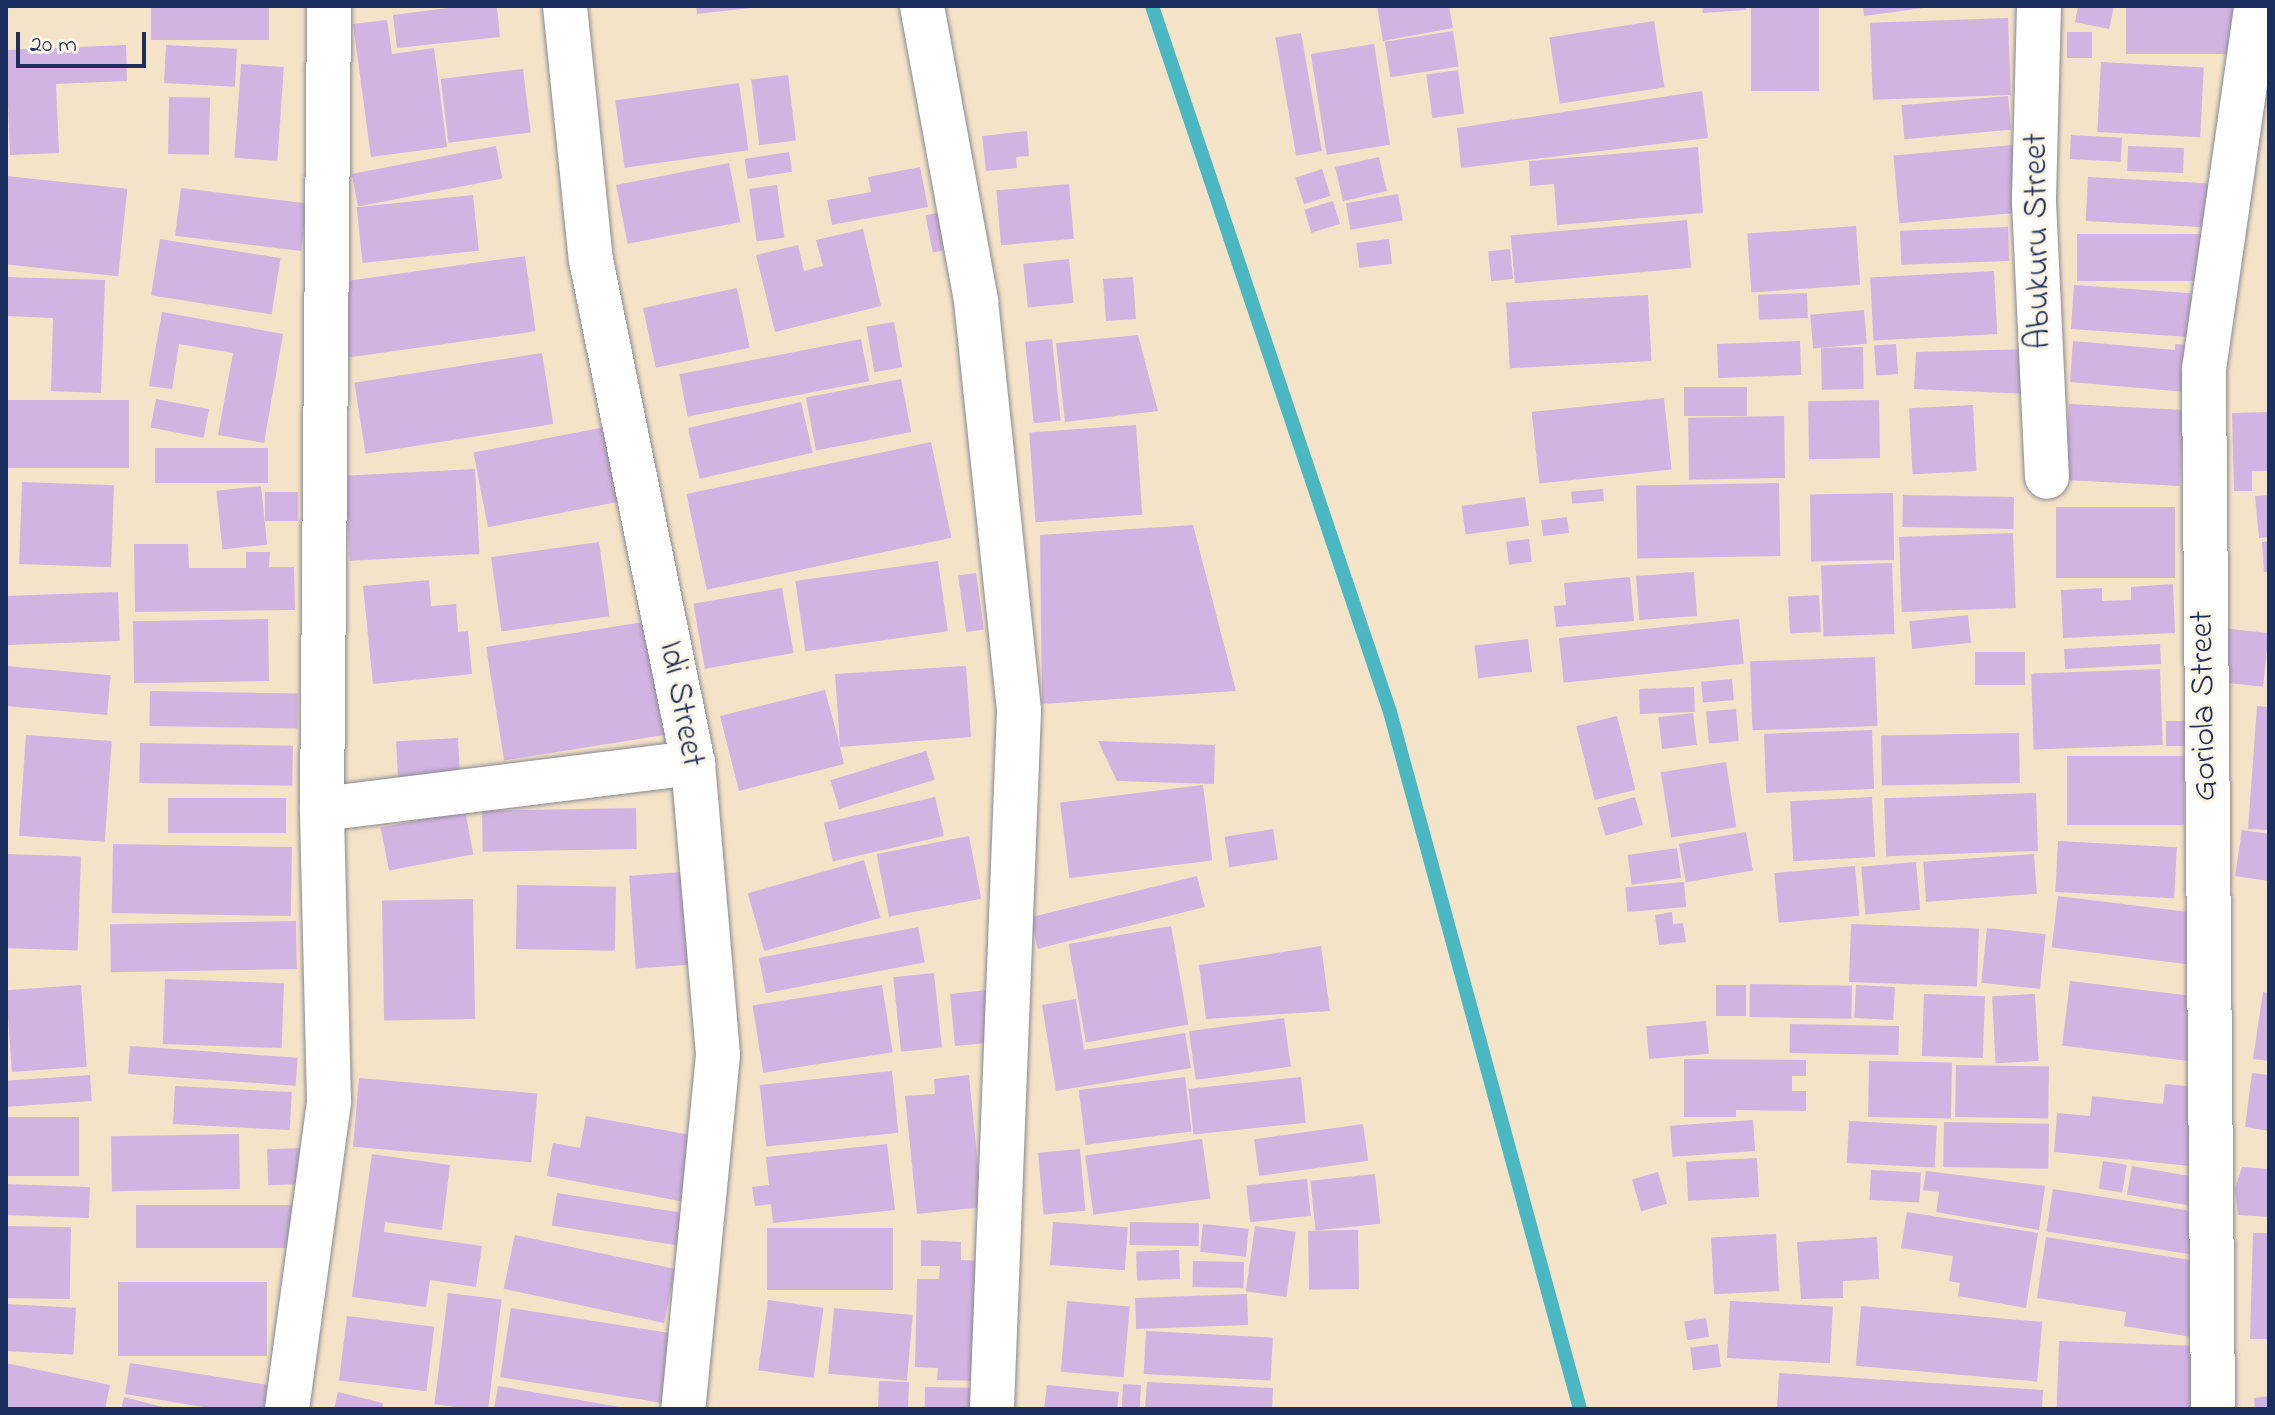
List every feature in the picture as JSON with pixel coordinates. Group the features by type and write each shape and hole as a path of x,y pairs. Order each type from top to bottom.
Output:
{"street":[{"path":"287,1409 329,1101 322,809 329,6"},
{"name":"Idi Street","path":"565,6 591,260 693,763 718,1055 683,1409"},
{"path":"922,6 976,301 1019,711 992,1409"},
{"name":"Abukuru Street","path":"2039,6 2034,202 2047,477"},
{"name":"Goriola Street","path":"2213,1409 2204,369 2256,6"},
{"path":"322,809 693,763"}],"building":[{"path":"151,6 269,6 269,40 151,40"},
{"path":"464,6 497,6 500,37 397,48 393,15"},
{"path":"696,6 749,6 750,8 697,14"},
{"path":"1377,6 1449,6 1453,28 1383,41"},
{"path":"1702,6 1746,6 1746,10 1703,13"},
{"path":"1751,6 1819,6 1819,91 1751,91"},
{"path":"1863,6 1923,6 1923,8 1864,16"},
{"path":"2078,6 2114,6 2109,29 2075,22"},
{"path":"2126,6 2245,6 2245,54 2126,54"},
{"path":"2008,18 2011,95 1873,100 1870,23"},
{"path":"387,20 392,54 434,48 447,147 371,157 353,24"},
{"path":"1654,21 1664,87 1560,104 1549,38"},
{"path":"1453,31 1459,67 1390,77 1385,42"},
{"path":"2067,32 2092,32 2092,58 2067,58"},
{"path":"1301,33 1322,151 1296,156 1275,38"},
{"path":"1374,44 1390,145 1327,155 1311,54"},
{"path":"126,45 127,81 56,84 59,153 10,155 6,50"},
{"path":"166,45 237,49 235,87 164,83"},
{"path":"2101,62 2204,67 2200,137 2097,132"},
{"path":"241,64 284,67 277,161 234,158"},
{"path":"523,69 531,133 448,143 441,79"},
{"path":"1458,70 1464,114 1432,118 1426,74"},
{"path":"788,75 796,141 759,145 751,80"},
{"path":"739,83 748,150 625,168 615,100"},
{"path":"1702,91 1708,138 1461,168 1457,128"},
{"path":"2008,96 2011,130 1904,139 1901,105"},
{"path":"169,97 210,98 209,155 168,154"},
{"path":"1027,131 1029,156 1016,157 1017,168 986,171 982,136"},
{"path":"2071,135 2122,138 2121,162 2070,159"},
{"path":"2024,144 2030,212 1899,223 1893,155"},
{"path":"496,146 502,178 358,206 352,174"},
{"path":"2128,146 2184,148 2183,173 2127,171"},
{"path":"1698,147 1703,213 1557,225 1554,184 1530,186 1529,161"},
{"path":"789,152 792,172 748,179 745,159"},
{"path":"1379,157 1387,191 1343,201 1335,167"},
{"path":"729,163 740,222 628,244 616,185"},
{"path":"920,167 928,207 832,225 827,200 871,192 868,177"},
{"path":"1322,169 1331,196 1304,204 1295,178"},
{"path":"6,176 127,189 118,276 6,264"},
{"path":"2088,177 2217,184 2215,228 2086,221"},
{"path":"1069,184 1074,239 1001,245 996,190"},
{"path":"777,185 784,237 757,241 749,189"},
{"path":"181,188 307,203 301,251 175,236"},
{"path":"1398,194 1403,221 1350,230 1346,203"},
{"path":"473,195 479,251 362,263 357,207"},
{"path":"1333,201 1340,224 1311,233 1304,210"},
{"path":"947,211 954,248 933,252 925,215"},
{"path":"1687,220 1691,268 1515,283 1511,235"},
{"path":"1856,226 1860,285 1751,292 1747,234"},
{"path":"2008,227 2009,261 1901,265 1900,231"},
{"path":"863,229 881,306 775,332 756,255 798,245 804,271 823,266 816,240"},
{"path":"2077,234 2215,234 2215,281 2077,281"},
{"path":"160,239 280,258 272,314 151,295"},
{"path":"1389,239 1392,264 1359,268 1356,243"},
{"path":"1510,249 1513,279 1491,281 1488,251"},
{"path":"525,256 536,331 348,358 338,282"},
{"path":"1069,259 1074,303 1028,308 1023,264"},
{"path":"1994,271 1997,334 1873,340 1870,277"},
{"path":"6,277 105,280 101,393 51,391 53,318 6,316"},
{"path":"1133,277 1136,319 1106,321 1103,279"},
{"path":"2074,285 2206,294 2203,338 2071,329"},
{"path":"737,288 750,348 656,368 643,308"},
{"path":"1807,293 1808,318 1759,320 1758,295"},
{"path":"1648,295 1651,361 1510,368 1506,302"},
{"path":"1864,310 1867,344 1813,349 1810,315"},
{"path":"162,312 283,334 264,443 218,435 233,353 179,344 172,389 149,386"},
{"path":"894,322 902,367 874,372 866,327"},
{"path":"1138,335 1158,411 1065,422 1056,343"},
{"path":"861,339 869,381 688,417 679,374"},
{"path":"1052,339 1061,421 1034,423 1025,342"},
{"path":"1800,341 1801,375 1718,378 1717,344"},
{"path":"2073,341 2175,350 2175,344 2202,346 2198,393 2070,382"},
{"path":"1896,344 1898,374 1876,375 1874,346"},
{"path":"1863,347 1864,389 1822,390 1821,348"},
{"path":"2030,349 2030,394 1914,389 1916,352"},
{"path":"542,353 553,424 366,454 354,383"},
{"path":"901,379 911,432 816,451 806,398"},
{"path":"1684,387 1747,387 1747,416 1684,416"},
{"path":"1664,398 1672,470 1539,484 1532,412"},
{"path":"156,399 209,409 203,438 150,427"},
{"path":"6,400 129,400 129,468 6,468"},
{"path":"1879,400 1880,458 1809,459 1808,401"},
{"path":"801,402 813,453 700,479 688,428"},
{"path":"2069,404 2184,410 2180,486 2065,480"},
{"path":"1973,405 1976,471 1913,474 1909,408"},
{"path":"2269,412 2269,471 2252,471 2252,491 2234,491 2232,413"},
{"path":"1784,416 1785,478 1689,480 1688,418"},
{"path":"1136,425 1142,515 1036,522 1029,432"},
{"path":"605,427 620,502 488,527 473,453"},
{"path":"931,442 951,538 707,590 686,494"},
{"path":"155,448 268,448 268,483 155,483"},
{"path":"475,469 479,554 350,561 345,476"},
{"path":"22,482 114,485 111,567 19,564"},
{"path":"1779,483 1780,556 1637,558 1636,485"},
{"path":"261,486 267,545 222,549 216,491"},
{"path":"1603,489 1604,501 1572,504 1571,492"},
{"path":"265,492 298,492 298,521 265,521"},
{"path":"1893,493 1894,560 1811,561 1810,494"},
{"path":"1903,495 2014,497 2013,529 1902,527"},
{"path":"2269,495 2269,537 2259,538 2255,496"},
{"path":"1525,497 1529,526 1466,535 1462,506"},
{"path":"2056,507 2175,507 2175,578 2056,578"},
{"path":"1567,517 1569,533 1543,536 1541,520"},
{"path":"1193,525 1236,691 1042,704 1040,535"},
{"path":"2013,533 2016,608 1902,612 1899,537"},
{"path":"1529,539 1532,562 1509,565 1506,542"},
{"path":"2269,541 2269,572 2264,572 2262,542"},
{"path":"599,542 609,616 501,631 491,557"},
{"path":"134,544 188,544 189,568 246,568 246,552 270,552 269,567 294,567 295,610 135,612"},
{"path":"938,561 948,631 805,651 795,581"},
{"path":"1892,563 1894,634 1824,636 1821,565"},
{"path":"1694,572 1697,616 1639,620 1636,576"},
{"path":"976,573 984,629 966,632 958,576"},
{"path":"1630,577 1634,621 1556,627 1554,606 1566,605 1564,583"},
{"path":"429,580 431,606 456,604 458,632 468,631 472,674 373,684 363,586"},
{"path":"2173,584 2175,633 2063,638 2061,590 2102,588 2102,601 2131,600 2131,587"},
{"path":"782,588 793,653 705,669 693,604"},
{"path":"118,592 120,641 8,645 6,596"},
{"path":"1819,595 1821,632 1790,634 1788,597"},
{"path":"1968,615 1971,643 1912,649 1909,621"},
{"path":"268,619 269,681 134,683 133,621"},
{"path":"1739,619 1744,664 1564,683 1559,638"},
{"path":"656,620 674,734 504,760 486,647"},
{"path":"2221,628 2269,633 2263,687 2215,682"},
{"path":"1528,639 1532,672 1478,678 1474,646"},
{"path":"2160,644 2161,664 2065,669 2064,649"},
{"path":"1975,652 2025,652 2025,685 1975,685"},
{"path":"1875,657 1877,726 1752,730 1750,661"},
{"path":"6,666 111,675 107,715 6,706"},
{"path":"966,666 971,737 840,747 844,764 739,791 720,716 825,690 840,746 835,674"},
{"path":"2160,669 2163,745 2034,749 2031,674"},
{"path":"1732,679 1734,700 1703,703 1701,682"},
{"path":"1694,687 1695,712 1640,714 1639,689"},
{"path":"150,691 298,694 297,729 149,726"},
{"path":"2257,706 2269,707 2269,830 2248,829"},
{"path":"1736,709 1739,741 1709,743 1706,712"},
{"path":"1693,713 1697,745 1662,749 1658,717"},
{"path":"1617,716 1635,790 1595,800 1576,726"},
{"path":"2166,721 2192,721 2192,746 2166,746"},
{"path":"1872,730 1874,789 1766,793 1764,734"},
{"path":"2019,733 2020,783 1882,785 1881,735"},
{"path":"26,735 112,741 105,842 19,836"},
{"path":"458,738 460,775 398,778 396,741"},
{"path":"1098,741 1215,745 1214,784 1117,781"},
{"path":"140,743 293,746 292,786 139,783"},
{"path":"926,751 935,780 839,809 830,780"},
{"path":"2067,756 2184,756 2184,825 2067,825"},
{"path":"1726,762 1736,827 1671,838 1661,772"},
{"path":"1203,785 1212,860 1069,878 1060,803"},
{"path":"2036,793 2038,851 1886,856 1884,798"},
{"path":"935,797 944,836 833,862 824,823"},
{"path":"1635,797 1643,825 1606,836 1598,808"},
{"path":"1872,797 1875,857 1793,861 1790,801"},
{"path":"168,798 286,798 286,833 168,833"},
{"path":"636,808 637,849 483,852 482,811"},
{"path":"465,811 473,854 389,871 381,827"},
{"path":"1273,829 1278,860 1229,867 1225,837"},
{"path":"2242,830 2269,834 2269,881 2235,876"},
{"path":"1746,832 1753,870 1686,882 1679,844"},
{"path":"969,836 981,899 889,917 877,854"},
{"path":"2058,841 2177,847 2174,898 2055,892"},
{"path":"113,844 292,847 291,916 112,913"},
{"path":"1677,848 1681,878 1632,885 1627,855"},
{"path":"6,854 81,857 78,951 6,948"},
{"path":"2034,854 2037,894 1926,902 1923,862"},
{"path":"864,860 881,918 764,951 748,893"},
{"path":"1916,862 1920,910 1865,915 1861,867"},
{"path":"1855,866 1859,916 1779,923 1774,873"},
{"path":"683,872 689,965 636,969 629,876"},
{"path":"1197,876 1205,907 1038,949 1030,918"},
{"path":"1684,882 1686,907 1627,912 1625,887"},
{"path":"517,885 616,887 615,951 516,949"},
{"path":"2058,896 2204,914 2198,966 2052,948"},
{"path":"473,899 475,1019 384,1021 382,901"},
{"path":"1672,912 1673,924 1683,923 1686,942 1659,945 1655,915"},
{"path":"296,921 297,969 111,972 110,924"},
{"path":"1851,924 1979,928 1977,986 1849,982"},
{"path":"1171,926 1188,1024 1086,1043 1069,944"},
{"path":"918,927 925,962 766,993 759,958"},
{"path":"1987,928 2046,934 2040,989 1981,983"},
{"path":"1321,946 1330,1011 1206,1019 1199,965"},
{"path":"934,973 942,1048 901,1052 893,977"},
{"path":"165,979 284,983 282,1048 163,1044"},
{"path":"2070,981 2204,997 2196,1062 2062,1046"},
{"path":"1750,984 1852,986 1851,1019 1749,1017"},
{"path":"81,985 87,1067 12,1072 6,990"},
{"path":"882,985 893,1052 763,1073 753,1005"},
{"path":"1716,985 1746,985 1746,1016 1716,1016"},
{"path":"1856,985 1895,987 1893,1020 1854,1018"},
{"path":"988,990 999,1042 955,1046 950,994"},
{"path":"2263,992 2269,993 2269,1061 2253,1059"},
{"path":"1924,994 1985,996 1983,1058 1922,1056"},
{"path":"2035,994 2039,1061 1996,1063 1992,996"},
{"path":"1076,999 1084,1050 1185,1033 1191,1068 1056,1091 1042,1005"},
{"path":"1284,1018 1291,1067 1196,1080 1189,1031"},
{"path":"1706,1021 1709,1054 1649,1059 1646,1026"},
{"path":"1790,1024 1899,1026 1898,1055 1789,1053"},
{"path":"130,1046 298,1058 296,1086 128,1074"},
{"path":"1684,1059 1806,1060 1806,1076 1792,1076 1792,1091 1806,1091 1806,1111 1736,1110 1736,1117 1684,1117"},
{"path":"1869,1061 1952,1062 1951,1118 1868,1117"},
{"path":"1956,1065 2049,1067 2048,1119 1955,1117"},
{"path":"892,1071 898,1133 766,1147 760,1085"},
{"path":"2252,1073 2269,1075 2269,1131 2245,1127"},
{"path":"90,1075 92,1101 8,1107 6,1081"},
{"path":"969,1075 982,1207 917,1214 905,1096 935,1094 934,1079"},
{"path":"1185,1077 1192,1132 1086,1145 1079,1090"},
{"path":"1301,1077 1306,1123 1193,1135 1189,1089"},
{"path":"359,1078 537,1094 531,1162 353,1147"},
{"path":"2165,1084 2198,1087 2190,1166 2054,1152 2057,1113 2090,1116 2092,1096 2163,1104"},
{"path":"175,1086 292,1092 290,1130 173,1124"},
{"path":"586,1116 702,1137 690,1203 547,1176 553,1143 580,1148"},
{"path":"6,1117 79,1117 79,1176 6,1176"},
{"path":"1753,1120 1755,1151 1672,1157 1670,1126"},
{"path":"1849,1121 1937,1126 1935,1168 1847,1163"},
{"path":"1944,1122 2049,1124 2048,1169 1943,1167"},
{"path":"1363,1124 1368,1161 1259,1176 1254,1139"},
{"path":"239,1134 240,1189 112,1191 111,1136"},
{"path":"1202,1139 1210,1198 1093,1215 1085,1155"},
{"path":"887,1144 895,1210 773,1223 771,1204 755,1206 752,1187 769,1185 766,1157"},
{"path":"304,1148 305,1184 268,1185 267,1149"},
{"path":"1080,1149 1085,1211 1044,1214 1038,1153"},
{"path":"372,1154 450,1165 442,1230 385,1222 384,1232 482,1246 476,1287 430,1280 426,1307 352,1297"},
{"path":"1757,1158 1759,1197 1688,1201 1686,1162"},
{"path":"2103,1161 2127,1165 2122,1192 2099,1189"},
{"path":"2132,1166 2208,1179 2203,1208 2127,1195"},
{"path":"2242,1167 2269,1169 2269,1217 2238,1215 2235,1189"},
{"path":"1871,1170 1921,1173 1919,1203 1869,1200"},
{"path":"1926,1171 2045,1186 2039,1230 1936,1212 1939,1192 1923,1190"},
{"path":"1658,1172 1667,1204 1641,1211 1632,1179"},
{"path":"1375,1174 1380,1224 1316,1231 1310,1181"},
{"path":"1307,1179 1311,1216 1250,1222 1246,1185"},
{"path":"6,1184 90,1187 89,1218 6,1215"},
{"path":"2053,1189 2201,1212 2194,1255 2046,1231"},
{"path":"557,1193 689,1214 684,1247 552,1226"},
{"path":"136,1205 293,1205 293,1248 136,1248"},
{"path":"1907,1212 2038,1233 2026,1308 1958,1296 1960,1283 1949,1281 1953,1256 1901,1248"},
{"path":"1053,1222 1128,1227 1125,1270 1050,1265"},
{"path":"1130,1222 1199,1223 1199,1246 1130,1245"},
{"path":"1203,1224 1249,1229 1246,1257 1200,1252"},
{"path":"6,1226 71,1227 70,1299 6,1298"},
{"path":"1255,1226 1296,1232 1286,1297 1246,1291"},
{"path":"767,1228 893,1228 893,1290 767,1290"},
{"path":"1358,1230 1359,1289 1309,1290 1308,1231"},
{"path":"2253,1233 2269,1233 2269,1339 2250,1339"},
{"path":"1776,1234 1779,1291 1714,1294 1711,1237"},
{"path":"515,1235 675,1269 664,1323 504,1289"},
{"path":"1877,1237 1879,1279 1843,1281 1843,1298 1801,1299 1797,1242"},
{"path":"2046,1237 2203,1262 2192,1337 2124,1326 2126,1312 2037,1298"},
{"path":"921,1240 961,1242 961,1260 985,1261 982,1381 937,1380 938,1368 915,1367 917,1279 939,1279 940,1266 921,1266"},
{"path":"1179,1250 1180,1279 1137,1280 1136,1252"},
{"path":"1193,1261 1244,1262 1244,1288 1193,1287"},
{"path":"118,1282 267,1282 267,1356 118,1356"},
{"path":"448,1293 502,1300 488,1409 434,1404"},
{"path":"1247,1294 1248,1325 1136,1329 1135,1298"},
{"path":"768,1300 823,1308 814,1378 758,1370"},
{"path":"1067,1301 1130,1306 1124,1377 1061,1372"},
{"path":"1730,1301 1833,1306 1830,1363 1727,1358"},
{"path":"6,1304 76,1308 73,1355 6,1351"},
{"path":"1861,1306 2042,1322 2037,1382 1856,1366"},
{"path":"511,1308 679,1335 668,1404 500,1377"},
{"path":"834,1308 913,1315 907,1381 828,1374"},
{"path":"347,1316 434,1327 426,1391 339,1381"},
{"path":"1706,1318 1709,1337 1687,1340 1684,1321"},
{"path":"1146,1331 1273,1338 1271,1381 1144,1374"},
{"path":"2059,1341 2200,1346 2198,1409 2057,1409"},
{"path":"1718,1344 1721,1367 1693,1370 1690,1347"},
{"path":"6,1363 110,1385 105,1409 6,1409"},
{"path":"130,1363 269,1385 266,1409 215,1409 125,1394"},
{"path":"1779,1373 2043,1390 2042,1409 1777,1409"},
{"path":"879,1381 909,1382 908,1409 878,1409"},
{"path":"1147,1382 1273,1388 1272,1409 1145,1409"},
{"path":"1123,1384 1141,1385 1140,1409 1122,1409"},
{"path":"1047,1385 1119,1392 1117,1409 1044,1409"},
{"path":"498,1386 620,1407 620,1409 494,1409"},
{"path":"925,1387 973,1388 973,1409 925,1409"},
{"path":"338,1392 383,1403 382,1409 334,1409"},
{"path":"2269,1396 2269,1409 2255,1409 2254,1398"},
{"path":"124,1397 167,1408 167,1409 121,1409"}],"waterway":[{"path":"1152,6 1390,712 1580,1409"}]}
